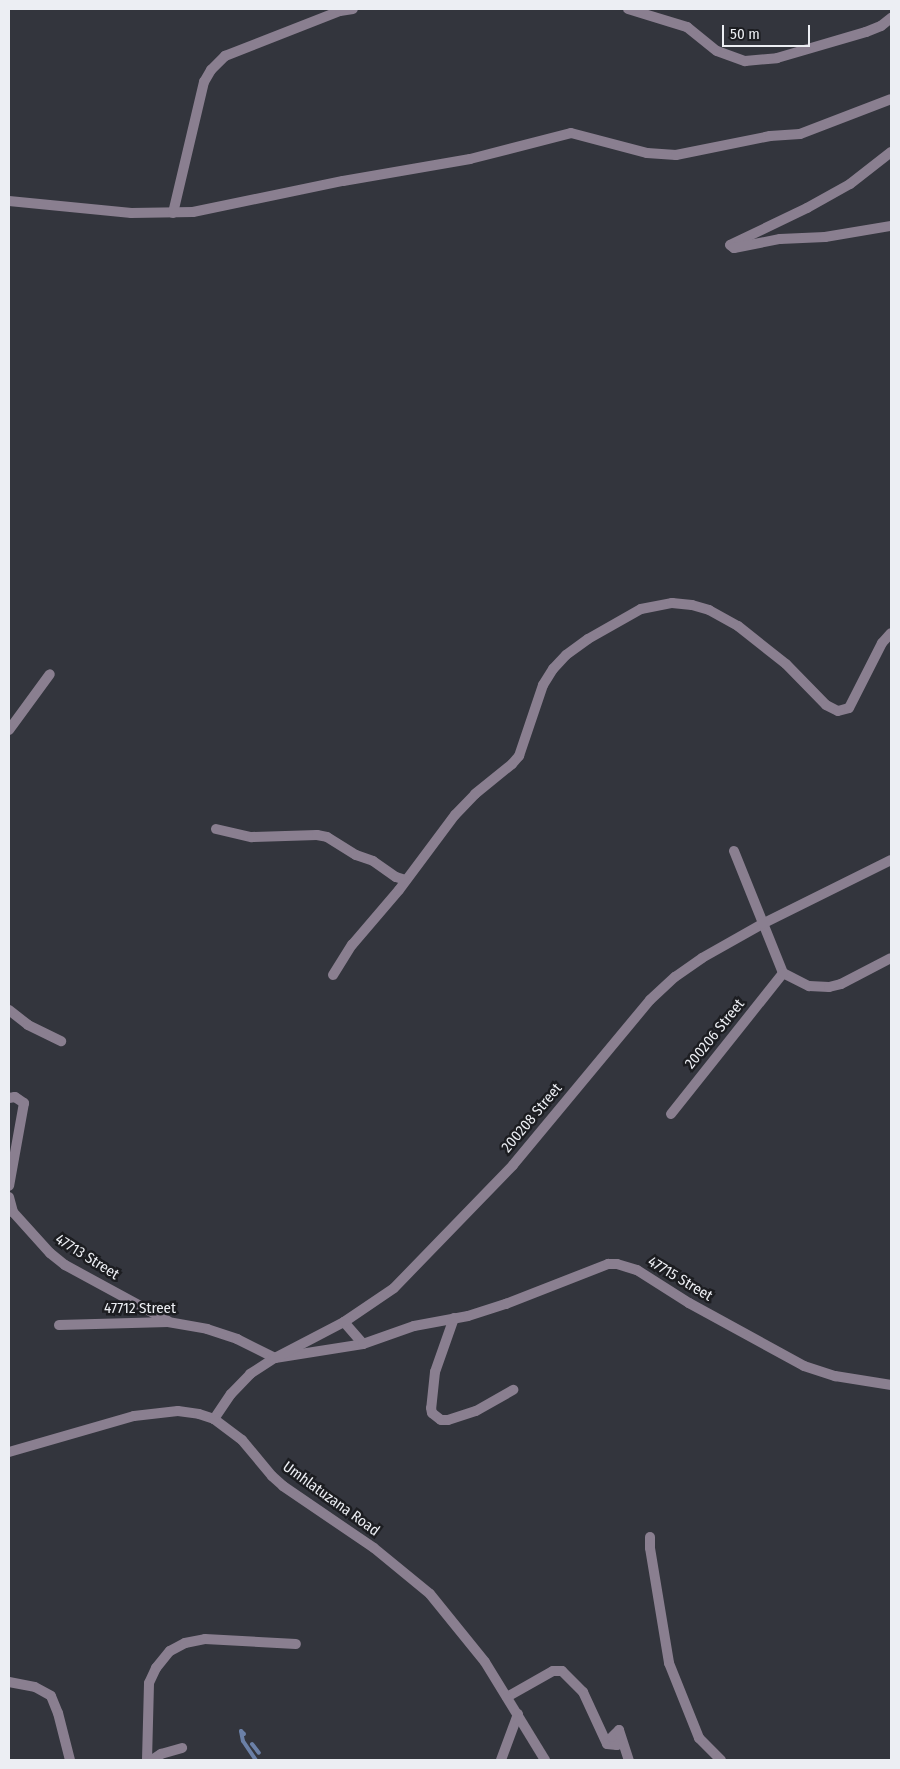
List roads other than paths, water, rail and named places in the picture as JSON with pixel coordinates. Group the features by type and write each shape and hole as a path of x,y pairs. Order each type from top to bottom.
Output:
{"street":[{"path":"173,213 204,82 211,70 226,56 340,11 353,9"},
{"path":"628,9 687,27 717,51 745,62 778,58 866,32 881,26 891,18"},
{"path":"9,201 131,214 192,212 343,181 470,159 571,133 647,153 676,155 770,136 800,134 891,99"},
{"path":"891,152 850,184 807,208 730,245 734,248 780,239 825,237 891,226"},
{"path":"333,975 352,945 406,880 456,815 476,794 519,756 543,685 553,669 588,639 642,609 672,603 692,605 709,610 738,626 770,650 826,704 838,711 849,708 882,643 891,633"},
{"path":"9,730 50,674"},
{"path":"216,829 252,837 317,835 327,838 356,855 373,861 396,877 406,880"},
{"path":"734,851 783,973 809,986 829,988 841,984 891,958"},
{"name":"200208 Street","path":"214,1420 231,1394 250,1374 275,1358 344,1322 394,1288 513,1165 650,1000 675,977 702,958 762,924 891,860"},
{"name":"200206 Street","path":"671,1114 783,973"},
{"path":"9,1010 28,1024 61,1042"},
{"path":"9,1098 15,1098 24,1103 9,1186"},
{"name":"47713 Street","path":"9,1197 13,1212 50,1253 65,1265 168,1322"},
{"name":"47715 Street","path":"275,1358 363,1344 414,1326 454,1318 506,1304 608,1264 616,1264 637,1270 689,1303 804,1366 835,1376 891,1385"},
{"path":"454,1318 435,1372 432,1413 441,1420 448,1420 476,1411 513,1390"},
{"name":"47712 Street","path":"59,1325 168,1322 207,1329 237,1339 275,1358"},
{"path":"344,1322 363,1344"},
{"name":"Umhlatuzana Road","path":"9,1452 134,1416 178,1411 199,1414 214,1420 242,1440 272,1476 283,1486 374,1548 430,1594 485,1662 546,1760"},
{"path":"650,1538 650,1548 669,1663 699,1738 721,1760"},
{"path":"147,1760 150,1683 156,1668 170,1651 185,1643 205,1639 296,1644"},
{"path":"507,1697 553,1671 562,1671 583,1692 607,1744 616,1745 612,1737 619,1730 629,1760"},
{"path":"9,1682 35,1687 50,1696 58,1713 70,1760"},
{"path":"501,1760 518,1714"},
{"path":"152,1760 161,1754 182,1748"}],"waterway":[{"path":"244,1734 241,1731 243,1741 256,1760"},
{"path":"252,1744 259,1753"}]}
